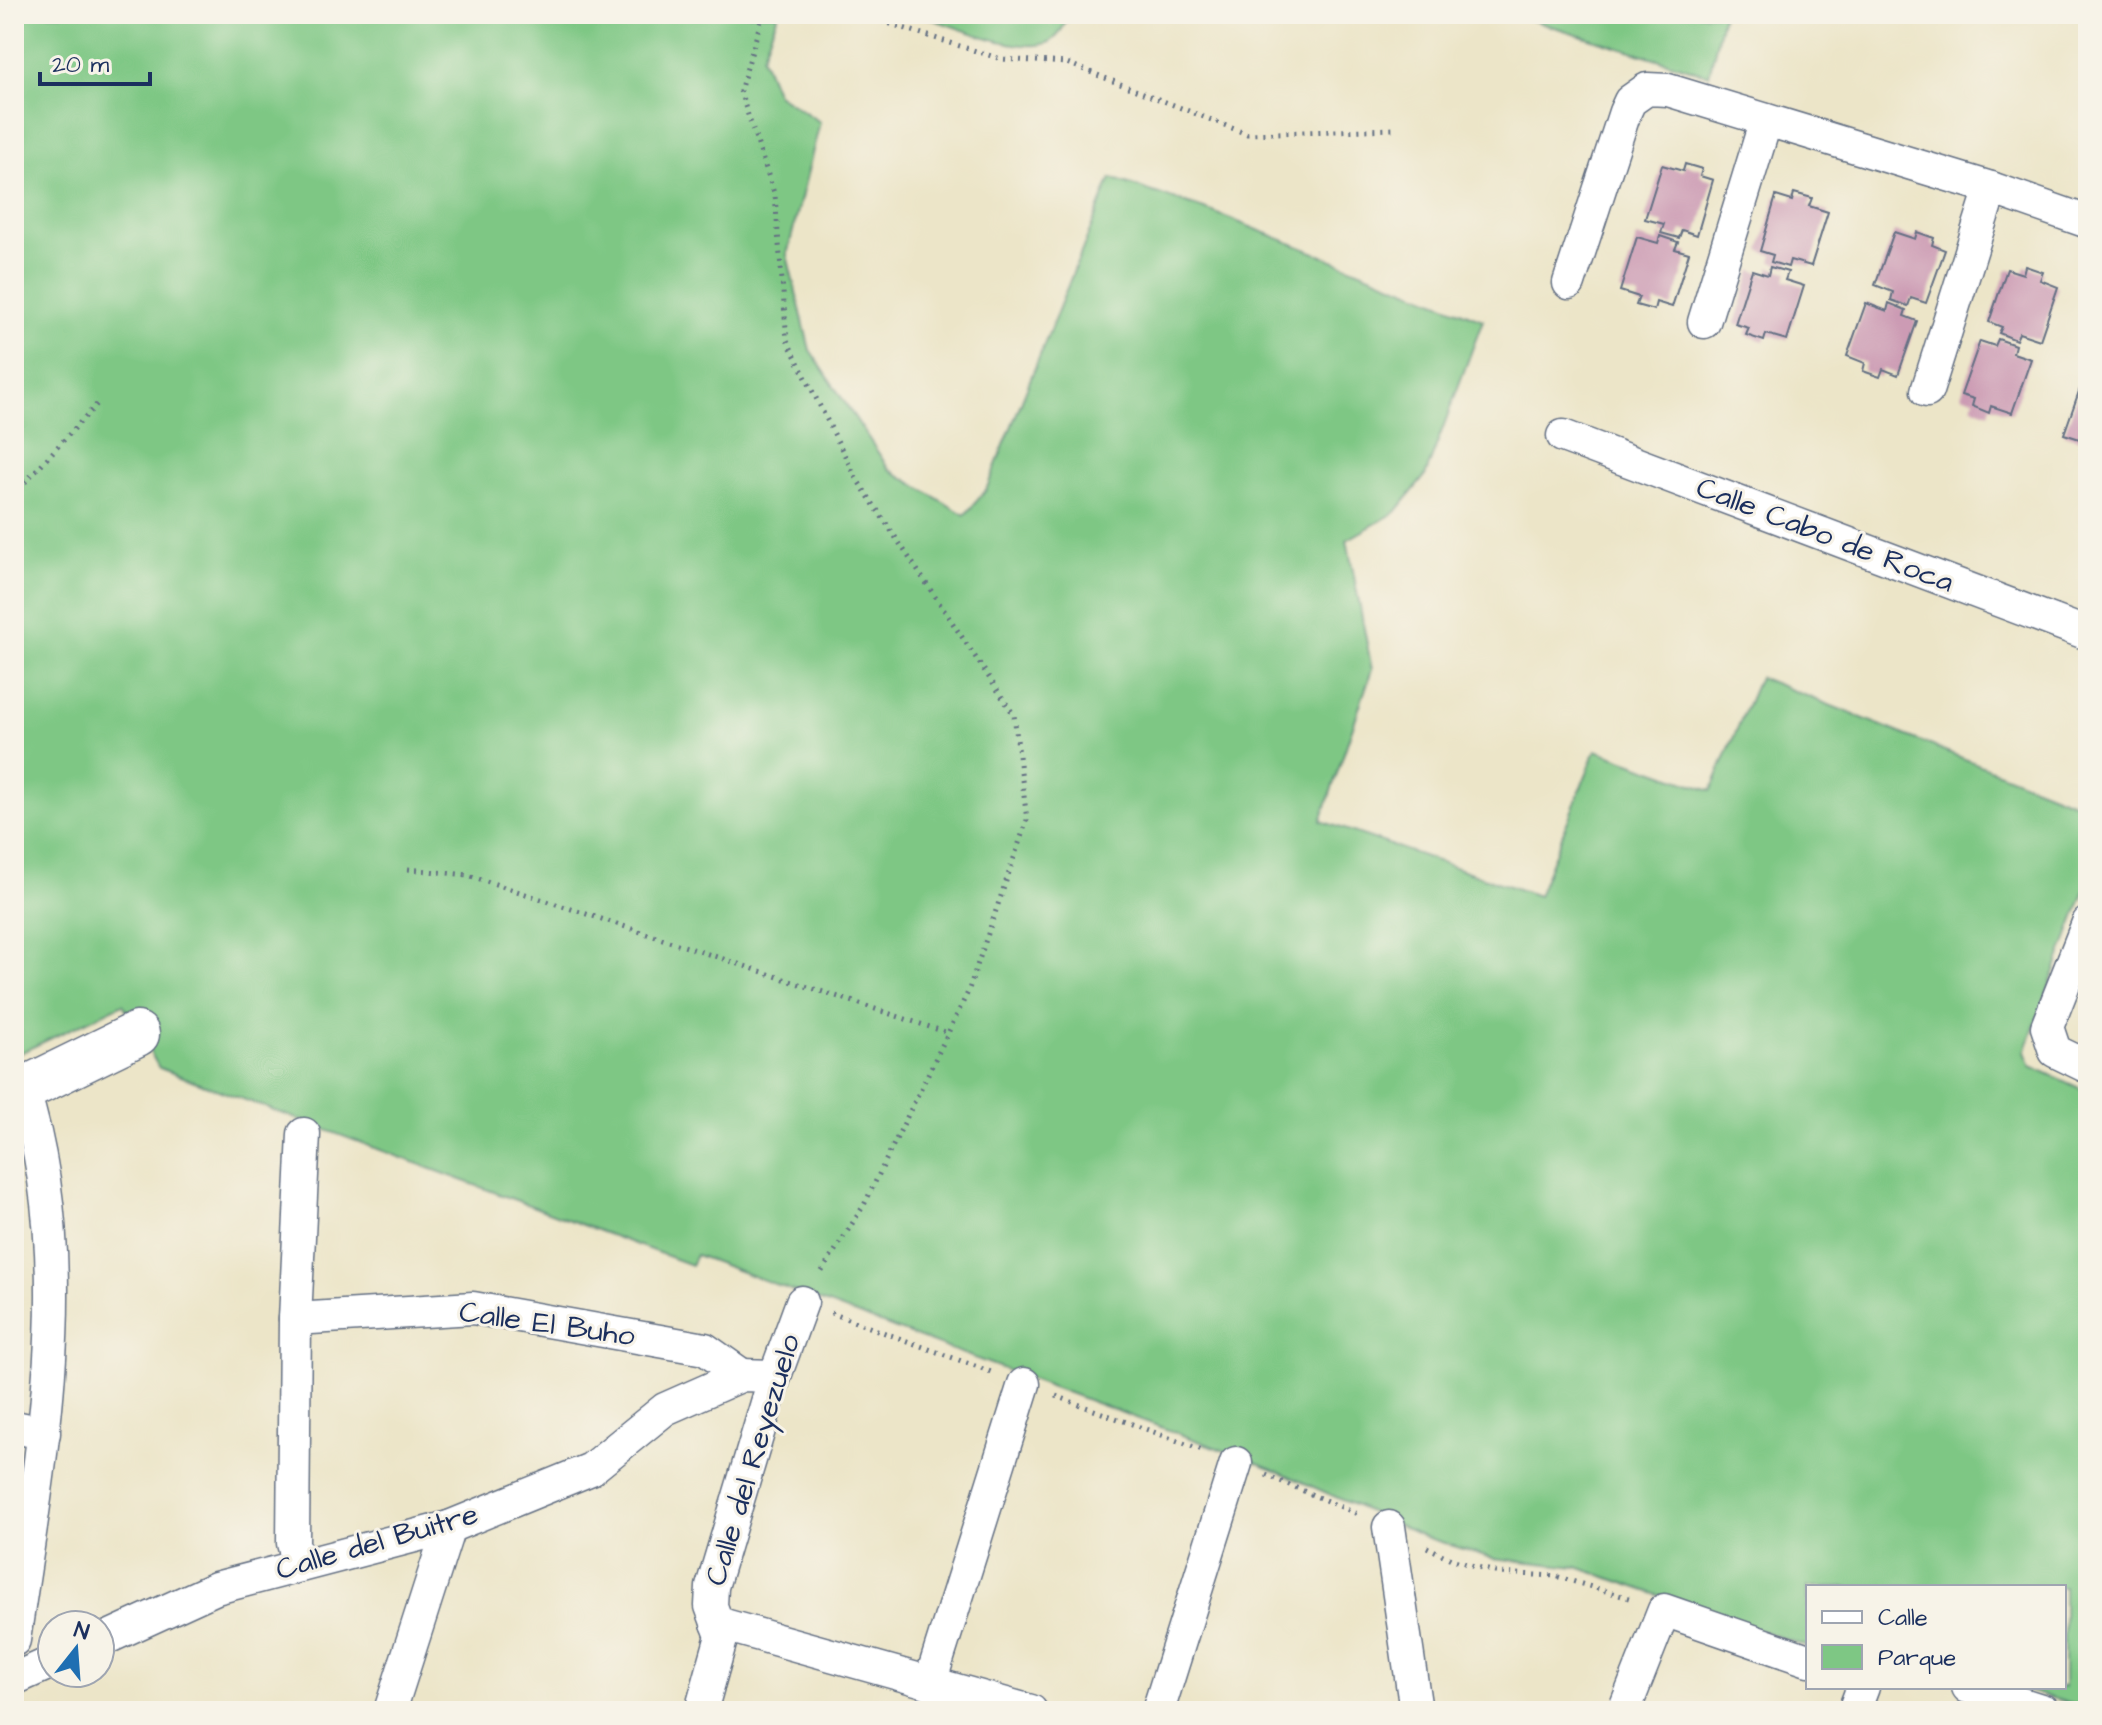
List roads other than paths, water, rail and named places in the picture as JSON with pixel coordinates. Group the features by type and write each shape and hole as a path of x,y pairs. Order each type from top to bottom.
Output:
{"street":[{"path":"1569,283 1625,112 1637,94 1658,87 1991,188 2088,222"},
{"path":"1704,322 1766,120"},
{"path":"1927,391 1991,188"},
{"name":"Calle Cabo de Roca","path":"1563,436 2088,634"},
{"path":"2088,923 2047,1027 2055,1051 2088,1067"},
{"path":"14,1640 29,1430 52,1276 36,1131 18,1091 137,1034"},
{"path":"299,1566 293,1543 295,1319 304,1134"},
{"name":"Calle del Reyezuelo","path":"701,1711 722,1636 711,1606 712,1587 775,1376 802,1302"},
{"name":"Calle El Buho","path":"295,1319 473,1308 705,1349 742,1375"},
{"name":"Calle del Buitre","path":"116,1634 216,1588 449,1527 591,1469 665,1409 742,1375 775,1376"},
{"path":"930,1683 1024,1384"},
{"path":"1158,1711 1236,1463"},
{"path":"390,1711 449,1527"},
{"path":"1389,1527 1416,1711"},
{"path":"1624,1711 1664,1610 1806,1659"},
{"path":"717,1623 1031,1711"},
{"path":"14,1679 36,1669"},
{"path":"1854,1711 1862,1689"},
{"path":"1974,1689 2044,1711"}]}
